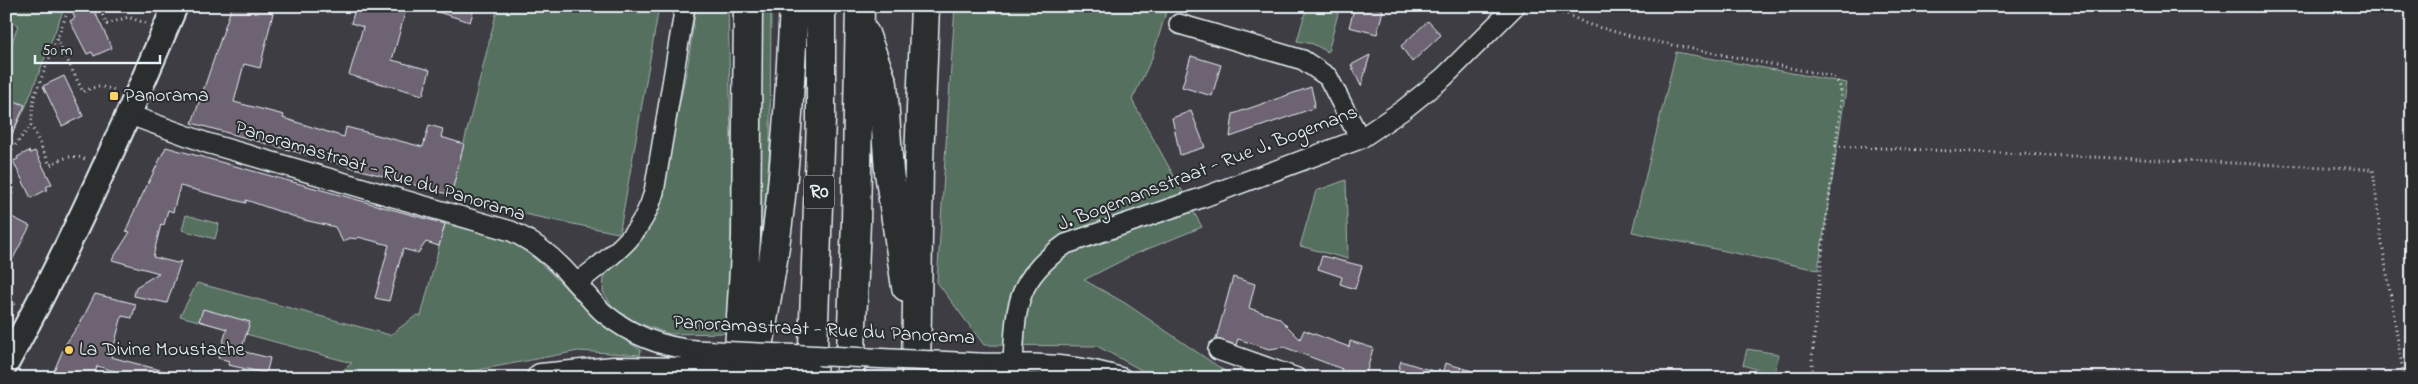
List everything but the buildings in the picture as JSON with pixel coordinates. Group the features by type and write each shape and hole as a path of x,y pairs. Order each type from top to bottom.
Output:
{"highway":[{"path":"745,378 739,349 746,238 748,6"},
{"path":"756,378 759,336 779,210 787,131 794,6"},
{"name":"R0","path":"812,378 820,119 820,6"},
{"path":"916,378 925,6"},
{"path":"860,12 883,84 889,172 902,266 916,338"},
{"name":"R0","path":"850,378 856,222 860,12"},
{"path":"542,378 695,361 812,378"}],"main road":[{"path":"6,364 63,256 130,115 175,6"}],"street":[{"path":"577,283 628,241 641,227 649,210 654,192 686,6"},
{"name":"J. Bogemansstraat - Rue J. Bogemans","path":"1013,363 1016,322 1021,294 1035,271 1049,256 1066,244 1204,197 1360,139 1403,110 1444,77 1515,6"},
{"path":"1179,24 1303,60 1313,66 1328,77 1360,139"},
{"name":"Panoramastraat - Rue du Panorama","path":"130,115 207,143 511,231 542,250 577,283 604,313 621,326 656,343 675,348 695,361 1070,365 1099,370 1122,378"},
{"path":"1218,350 1298,378"}],"path":[{"path":"70,6 34,97 31,125 50,165 65,157 78,156 89,161"},
{"path":"98,6 107,24 128,17 148,24"},
{"path":"1534,6 1567,14 1587,24 1637,38 1831,76 1838,80 1841,102 1823,246 1812,358 1812,378"},
{"path":"57,38 83,92 92,87 106,87 120,92"},
{"path":"6,157 31,125"},
{"path":"1835,146 2374,169 2380,231 2404,378"},
{"path":"6,164 14,190 6,205"},
{"path":"6,298 17,306"}],"green space":[{"path":"6,6 65,6 26,106 6,147 6,132 11,135 14,129 9,126 6,131 6,66 11,55 8,54 18,25 12,22 6,24"},
{"path":"498,6 638,6 658,13 618,233 533,216 451,195"},
{"path":"696,6 728,6 732,182 729,333 670,334 638,323 614,309 603,292 604,277 663,186 688,63"},
{"path":"756,6 771,6 770,144 762,252 751,251"},
{"path":"955,6 1168,6 1152,58 1132,100 1202,227 1133,255 1084,280 1125,303 1235,378 1156,378 1097,346 984,345 937,282"},
{"path":"1307,6 1340,6 1328,52 1313,44 1297,41"},
{"path":"1676,52 1847,83 1818,270 1632,232"},
{"path":"1346,180 1348,259 1300,246 1316,191"},
{"path":"186,215 219,224 215,239 182,230"},
{"path":"445,224 498,236 515,244 543,265 597,318 641,350 640,355 578,351 463,373 455,378 333,378 352,363 180,316 197,283 390,335 417,315 421,316"},
{"path":"1747,349 1779,354 1774,375 1743,365"}],"place":[{"name":"Panorama","path":"114,96"},
{"name":"La Divine Moustache","path":"69,350"}]}
